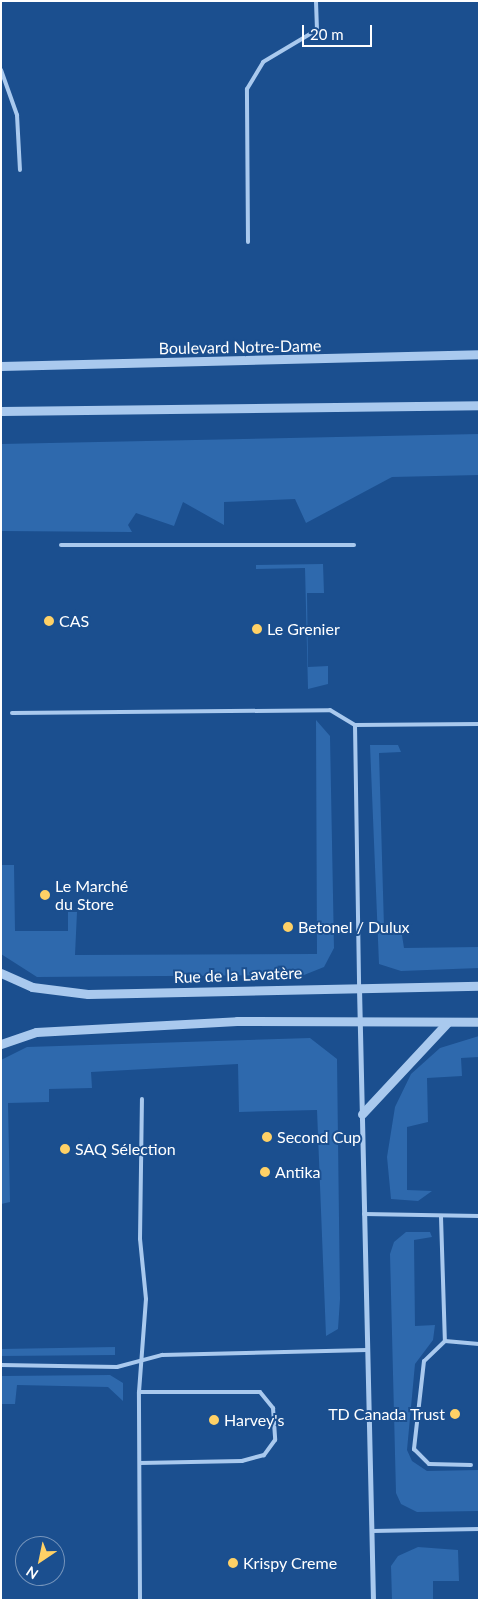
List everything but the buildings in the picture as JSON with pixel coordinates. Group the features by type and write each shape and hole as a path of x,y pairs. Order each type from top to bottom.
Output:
{"street":[{"name":"Boulevard Notre-Dame","path":"1,366 479,354"},
{"path":"1,412 479,405"},
{"name":"Rue de la Lavatère","path":"1,973 32,986 88,994 479,986"},
{"path":"360,988 373,1600"},
{"path":"1,1044 58,1030 237,1021 479,1022"},
{"path":"362,1114 447,1023"}],"lane":[{"path":"248,242 247,89 263,62 317,30 316,1"},
{"path":"1,70 17,114 20,170"},
{"path":"61,545 354,545"},
{"path":"12,713 330,710 355,724 479,724"},
{"path":"355,724 360,988"},
{"path":"140,1600 139,1392 146,1299 140,1239 142,1099"},
{"path":"364,1214 442,1217 479,1216"},
{"path":"442,1217 444,1341 424,1361 414,1448 429,1464 471,1465"},
{"path":"444,1341 479,1344"},
{"path":"1,1365 117,1366 162,1355 367,1350"},
{"path":"139,1392 260,1392 273,1408 274,1440 264,1455 242,1461 140,1463"},
{"path":"372,1531 479,1529"}],"shaded area":[{"path":"479,434 479,475 392,477 306,523 295,499 224,502 224,525 183,502 174,526 136,513 128,525 132,532 1,531 1,444"},
{"path":"323,564 324,593 307,593 308,667 328,666 328,684 308,689 305,568 256,569 256,565"},
{"path":"316,720 330,736 334,948 324,967 304,975 37,977 1,954 1,865 14,865 15,931 68,931 68,912 77,912 75,955 317,954"},
{"path":"370,745 398,745 401,752 379,753 384,927 401,929 404,948 479,947 479,968 401,971 379,964"},
{"path":"479,1036 479,1057 461,1058 462,1076 427,1078 428,1122 407,1127 407,1190 432,1191 418,1201 391,1199 387,1157 395,1107 411,1074 440,1048"},
{"path":"310,1038 337,1059 340,1299 338,1329 326,1336 317,1110 239,1112 238,1064 91,1072 92,1088 49,1089 49,1102 8,1103 10,1202 1,1204 1,1060 27,1047"},
{"path":"406,1232 430,1232 432,1237 414,1240 415,1326 435,1325 433,1340 415,1364 407,1450 412,1461 427,1471 479,1470 479,1511 417,1512 401,1504 396,1493 390,1254 394,1242"},
{"path":"115,1347 115,1355 1,1356 1,1349"},
{"path":"110,1375 123,1383 123,1401 108,1387 17,1385 15,1404 1,1404 2,1376"},
{"path":"418,1547 458,1550 459,1581 433,1581 433,1600 392,1600 391,1566 398,1556"}],"place":[{"name":"CAS","path":"49,621"},
{"name":"Le Grenier","path":"257,629"},
{"name":"Le Marché du Store","path":"45,895"},
{"name":"Betonel / Dulux","path":"288,927"},
{"name":"Second Cup","path":"267,1137"},
{"name":"SAQ Sélection","path":"65,1149"},
{"name":"Antika","path":"265,1172"},
{"name":"TD Canada Trust","path":"455,1414"},
{"name":"Harvey's","path":"214,1420"},
{"name":"Krispy Creme","path":"233,1563"}]}
